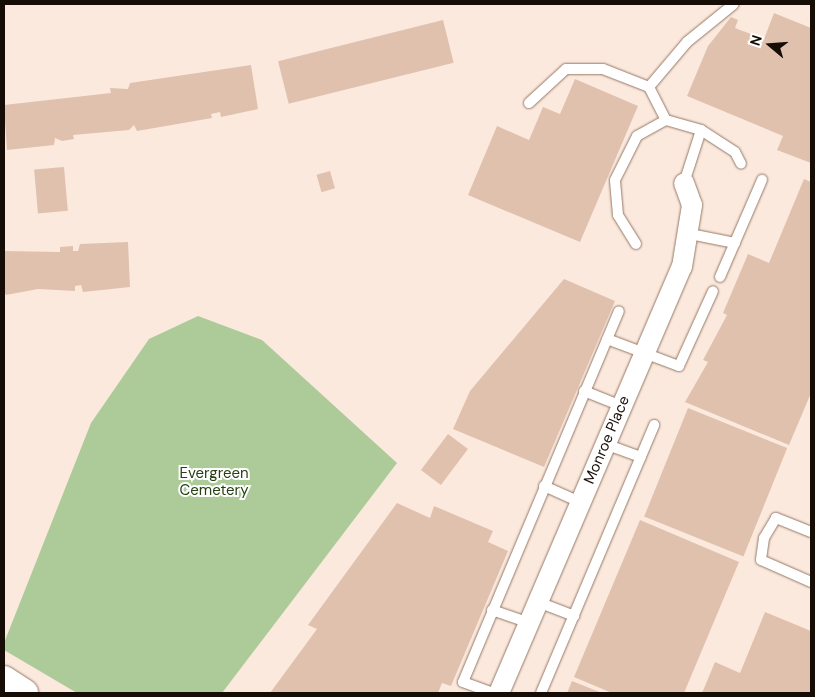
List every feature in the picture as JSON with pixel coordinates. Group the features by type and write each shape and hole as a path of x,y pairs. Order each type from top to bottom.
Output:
{"street":[{"name":"Monroe Place","path":"499,693 682,267 690,234 692,205 684,183"},
{"path":"4,680 24,693"}],"lane":[{"path":"649,87 687,42 734,4"},
{"path":"529,103 566,69 603,69 649,87 666,120"},
{"path":"636,244 618,215 615,180 637,136 666,120 701,130 735,152 741,164"},
{"path":"684,183 701,130"},
{"path":"720,277 762,180"},
{"path":"690,234 735,243"},
{"path":"607,339 679,366 713,291"},
{"path":"493,693 463,682 619,311"},
{"path":"584,391 621,406"},
{"path":"541,693 654,425"},
{"path":"605,444 641,457"},
{"path":"544,486 580,502"},
{"path":"811,532 776,518 764,538 761,560 811,582"},
{"path":"538,602 574,616"},
{"path":"492,610 529,623"}],"green space":[{"name":"Evergreen Cemetery","path":"198,316 262,340 397,463 222,693 77,693 4,650 4,643 91,423 149,339"}],"building":[{"path":"774,13 811,28 811,163 777,150 783,136 687,96 708,46 731,17 738,20 735,28 764,39"},
{"path":"443,20 454,63 289,104 278,61"},
{"path":"251,65 258,109 221,117 220,112 211,114 212,118 137,131 134,125 129,130 73,135 74,139 62,141 55,138 54,145 7,150 4,105 111,93 110,88 128,89 130,83"},
{"path":"575,79 638,106 580,242 468,195 497,126 529,140 543,107 560,114"},
{"path":"64,167 68,211 38,213 34,170"},
{"path":"330,171 335,188 322,192 317,175"},
{"path":"804,179 811,182 811,393 789,445 685,402 708,362 703,360 727,315 723,313 748,254 769,263"},
{"path":"128,242 130,287 83,292 81,285 75,286 75,291 38,289 6,295 4,291 4,251 60,252 60,247 73,246 73,251 78,251 80,244"},
{"path":"564,279 615,301 544,467 453,429 470,391"},
{"path":"688,408 787,448 743,557 644,516"},
{"path":"448,434 468,449 441,485 421,470"},
{"path":"397,503 430,518 434,506 493,531 488,542 508,551 451,686 442,683 438,693 270,693 317,629 308,625"},
{"path":"640,520 739,562 684,693 612,693 574,677"},
{"path":"765,612 811,631 811,693 702,693 715,662 740,673"},
{"path":"572,681 602,693 567,693"}]}
